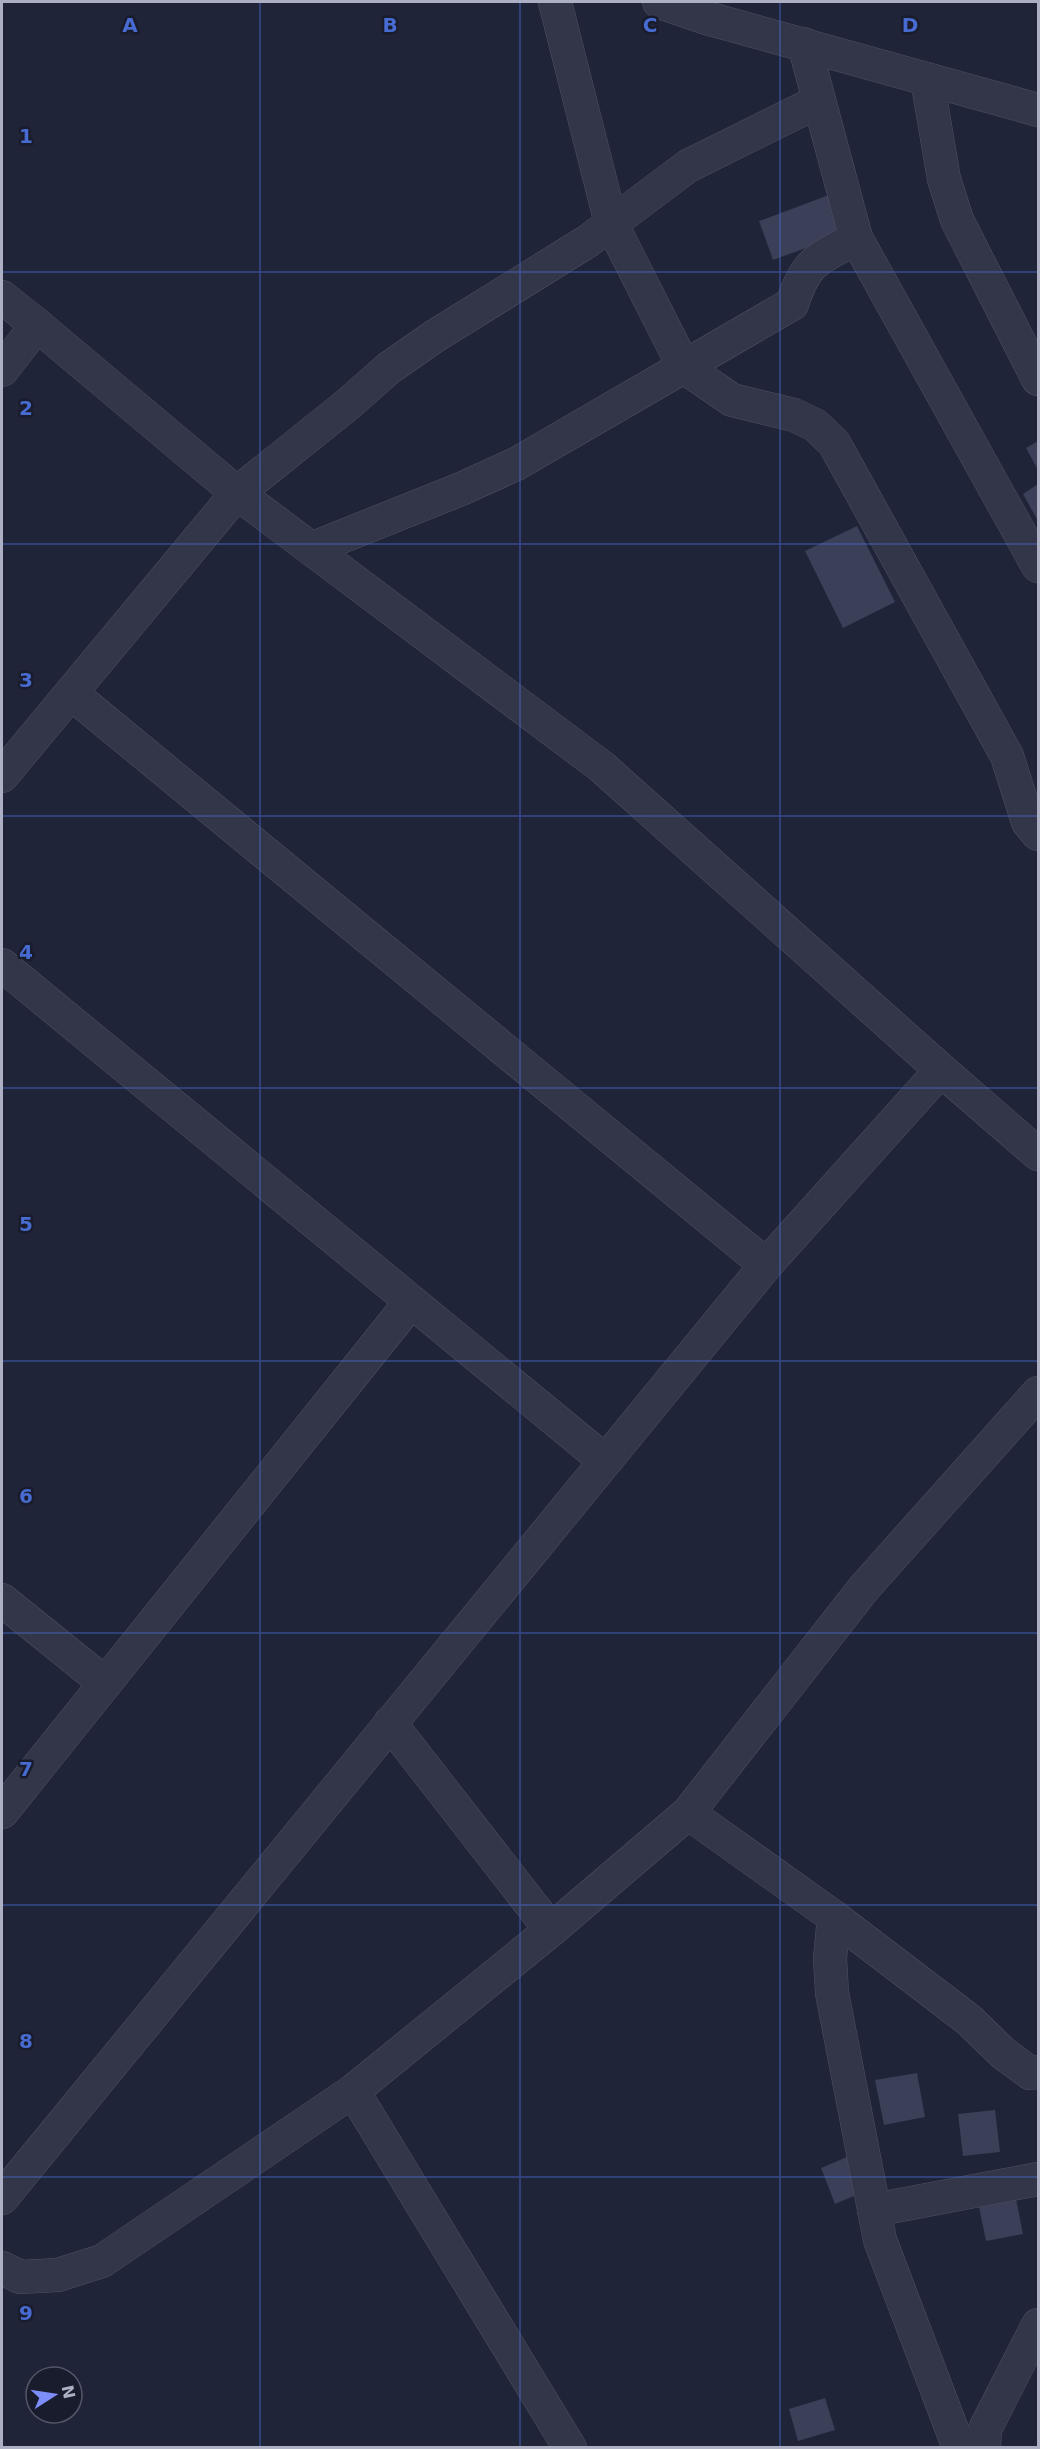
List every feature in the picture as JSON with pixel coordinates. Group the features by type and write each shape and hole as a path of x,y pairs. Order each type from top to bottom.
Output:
{"street":[{"path":"555,2 611,223 684,367 732,400 794,415 815,425 834,443 1007,756 1028,822 1038,834"},
{"path":"659,2 1038,110"},
{"path":"804,44 856,238 1038,566"},
{"path":"927,79 944,179 957,220 1038,379"},
{"path":"2,776 237,493 347,405 389,368 470,313 588,241 688,166 819,101"},
{"path":"311,549 461,489 516,464 792,304 800,282 812,263 856,238"},
{"path":"2,297 237,493 602,767 1038,1154"},
{"path":"2,370 37,325"},
{"path":"72,694 766,1265"},
{"path":"2,965 410,1303 604,1460"},
{"path":"2,2198 766,1265 941,1070"},
{"path":"2,1812 410,1303"},
{"path":"2,2268 20,2277 58,2275 102,2261 353,2091 551,1930 688,1813 864,1588 1038,1393"},
{"path":"2,1600 105,1683"},
{"path":"390,1723 551,1930"},
{"path":"688,1813 834,1917 969,2020 1029,2073 1038,2072"},
{"path":"834,1917 830,1958 832,1993 880,2240 959,2448"},
{"path":"353,2091 570,2448"},
{"path":"874,2210 1038,2179"},
{"path":"984,2448 985,2429 1038,2325"}],"building":[{"path":"829,195 844,234 773,260 759,221"},
{"path":"1038,441 1038,470 1026,448"},
{"path":"1038,484 1038,521 1023,494"},
{"path":"857,526 895,602 843,628 805,551"},
{"path":"917,2073 925,2117 884,2125 875,2080"},
{"path":"995,2110 1000,2152 963,2156 958,2114"},
{"path":"854,2154 868,2190 835,2204 821,2168"},
{"path":"1016,2199 1023,2234 986,2241 979,2207"},
{"path":"825,2398 835,2430 798,2441 789,2409"}]}
